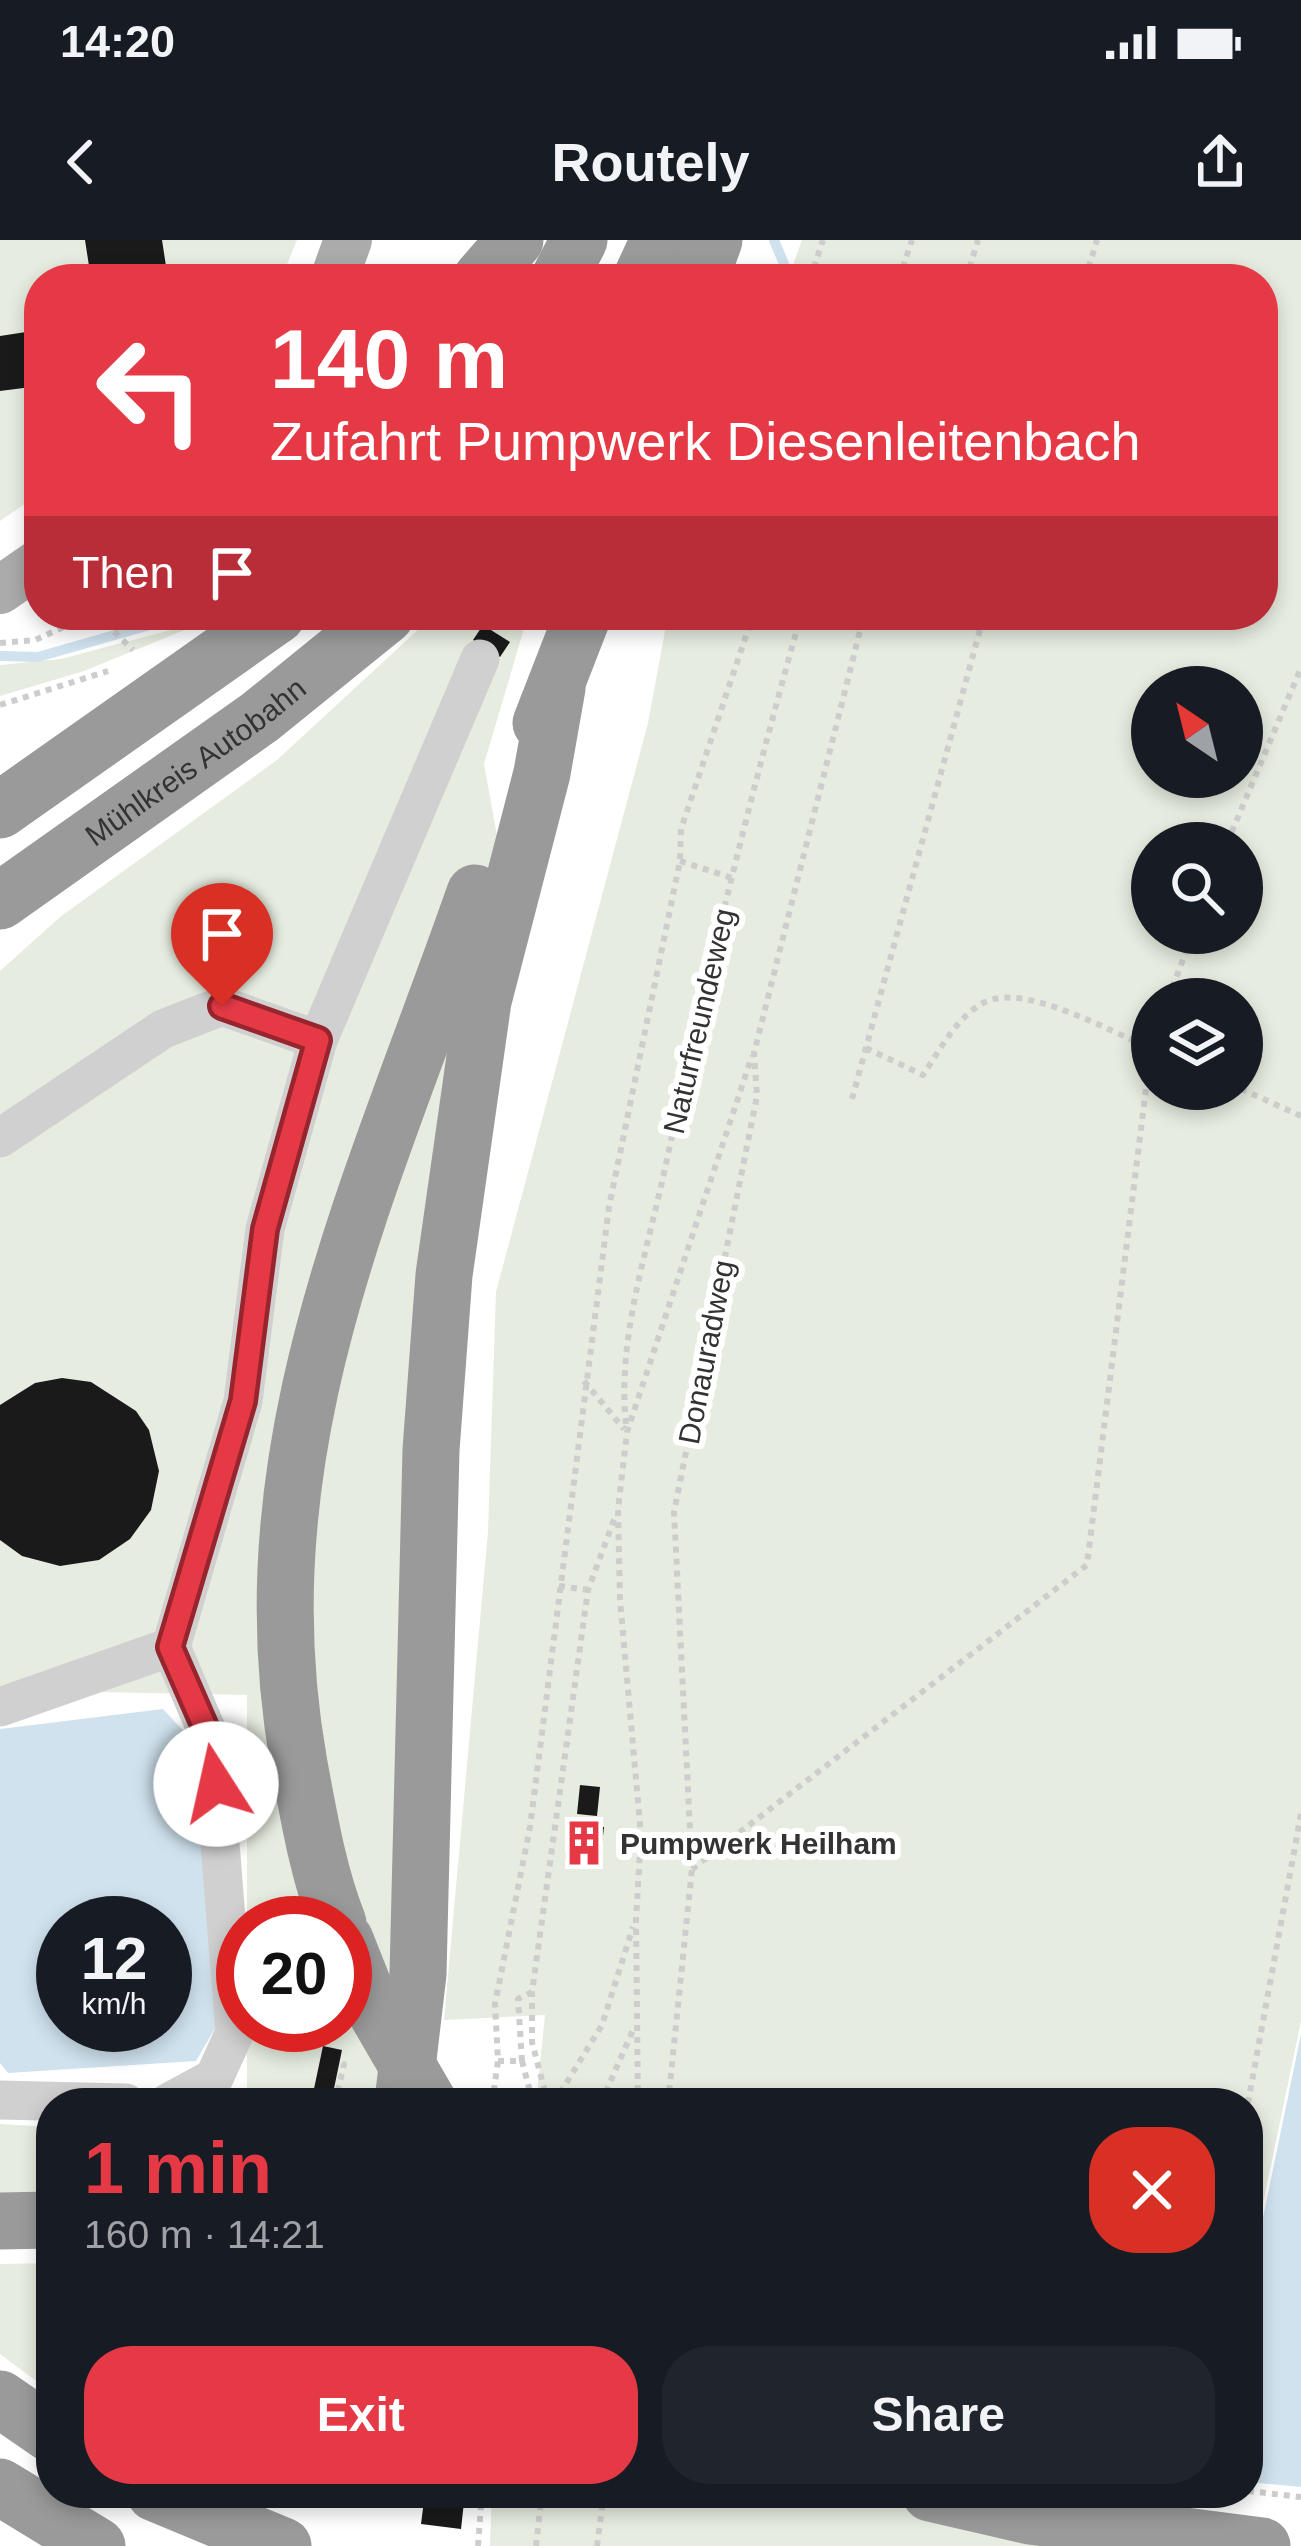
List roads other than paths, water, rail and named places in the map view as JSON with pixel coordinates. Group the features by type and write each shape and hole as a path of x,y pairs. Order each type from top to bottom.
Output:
{"highway":[{"path":"494,264 515,240"},
{"path":"0,811 256,630"},
{"name":"Mühlkreis Autobahn","path":"0,902 260,717 367,630"},
{"path":"332,1896 293,1733 286,1654 283,1575 301,1417 358,1218 520,767 578,630"},
{"path":"404,2088 418,1974 430,1450 444,1275 483,1001 542,772 557,688"},
{"path":"372,2005 419,2088"},
{"path":"0,2221 36,2220"},
{"path":"0,2399 36,2424"},
{"path":"0,2487 97,2546"},
{"path":"191,2508 283,2546"},
{"path":"182,2546 215,2508"},
{"path":"995,2508 1262,2546"}],"lane":[{"path":"196,2088 214,2078 235,2032 212,1743 170,1647 243,1401 265,1229 318,1040 480,659"},
{"path":"0,1138 164,1029 222,1006 318,1040"},
{"path":"0,1707 170,1647"},
{"path":"0,2099 36,2100"}],"water":[{"path":"163,1709 191,1739 216,1972 216,2027 196,2061 8,2073 0,2063 0,1729"},
{"path":"1301,2034 1301,2546 1263,2508 1263,2218"}],"waterway":[{"path":"774,240 784,264"},
{"path":"0,656 38,657 132,630"}],"place":[{"name":"Pumpwerk Heilham","path":"584,1843"}]}
